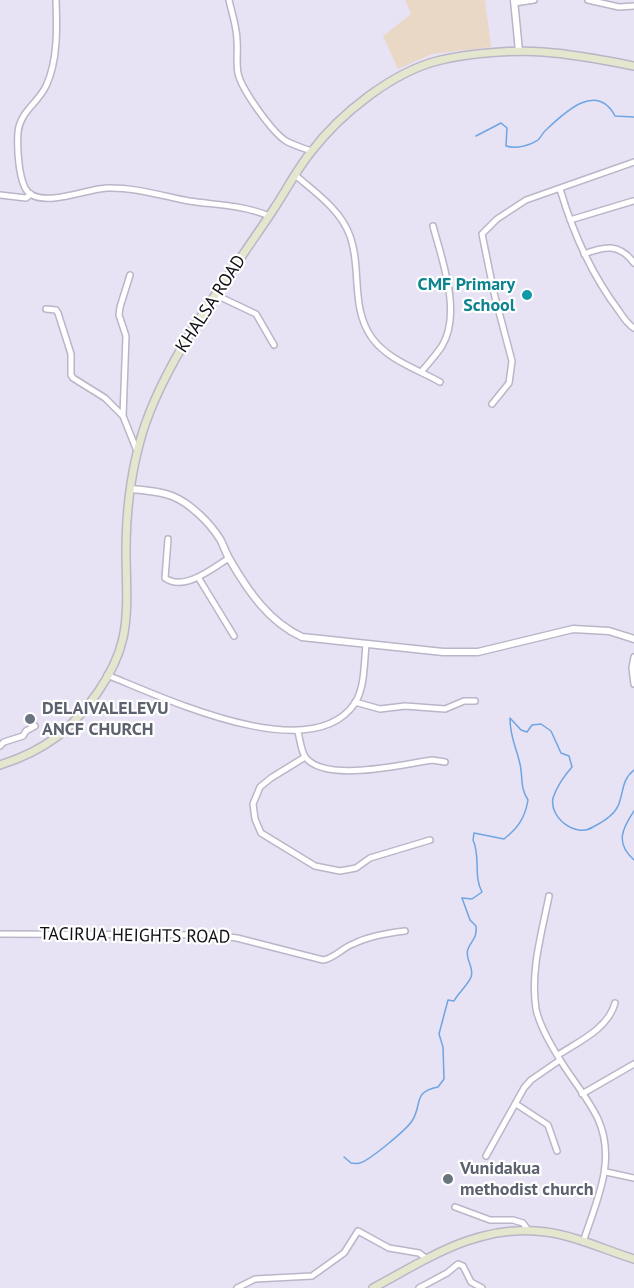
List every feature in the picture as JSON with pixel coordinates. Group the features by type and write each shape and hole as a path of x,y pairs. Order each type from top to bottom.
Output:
{"main road":[{"name":"KHALSA ROAD","path":"0,765 57,736 80,714 99,690 107,675 123,641 126,615 126,549 131,489 137,451 155,400 176,359 216,295 311,151 346,115 374,92 422,66 440,60 519,51 571,54 634,66"},
{"path":"373,1288 449,1247 478,1236 528,1230 547,1232 634,1259"}],"street":[{"path":"56,0 54,56 47,85 40,97 25,113 18,131 22,180 31,194 60,197 116,188 206,204 246,208 269,216"},
{"path":"229,0 236,30 239,78 260,112 280,136 286,141 311,151"},
{"path":"519,51 514,2 534,0"},
{"path":"588,0 619,7 634,6"},
{"path":"492,404 509,383 512,362 482,234 497,219 526,200 634,162"},
{"path":"295,175 340,216 350,235 355,253 359,309 371,337 400,362 440,382"},
{"path":"560,189 584,254 608,297 634,328"},
{"path":"0,195 26,198 31,194"},
{"path":"570,220 633,201"},
{"path":"421,372 443,345 449,320 450,297 433,226"},
{"path":"584,254 609,246 622,251 634,263"},
{"path":"123,416 126,336 120,307 130,274"},
{"path":"216,295 256,314 274,345"},
{"path":"46,309 57,312 71,354 71,375 105,398 123,416 137,451"},
{"path":"131,489 172,496 196,512 219,537 229,558 255,599 272,618 288,631 302,637 442,652 478,652 573,629 609,631 634,639"},
{"path":"168,539 165,578 170,581 187,581 198,578 229,558"},
{"path":"198,578 234,636"},
{"path":"107,675 198,711 271,730 298,732 337,721 355,702 363,678 366,645"},
{"path":"634,657 632,668 634,684"},
{"path":"355,702 380,709 405,706 445,709 464,700 475,701"},
{"path":"0,746 4,742 23,736 26,731 35,726"},
{"path":"298,732 304,757 315,765 339,771 357,771 432,760 445,762"},
{"path":"304,757 271,778 260,788 253,804 255,819 261,833 315,866 340,871 356,868 370,858 430,840"},
{"path":"549,896 535,973 537,1011 559,1058 598,1119 604,1135 607,1156 606,1172 583,1242"},
{"name":"TACIRUA HEIGHTS ROAD","path":"0,934 212,935 237,938 323,960 329,959 351,944 382,934 405,931"},
{"path":"486,1156 524,1088 531,1080 599,1028 613,1012 615,1004"},
{"path":"582,1094 634,1064"},
{"path":"516,1104 548,1125 557,1151"},
{"path":"606,1172 634,1178"},
{"path":"455,1207 490,1220 523,1223 528,1230"},
{"path":"237,1288 255,1279 312,1276 342,1256 349,1247 355,1232 359,1230 388,1248 419,1253 427,1259"},
{"path":"418,1288 458,1264 463,1266 471,1282 482,1288"}],"shaded area":[{"path":"405,0 485,0 491,47 432,54 398,69 383,36 411,14"}],"waterway":[{"path":"476,136 501,123 507,128 506,146 527,145 538,140 572,108 591,100 608,106 615,116 634,117"},
{"path":"344,1157 351,1163 359,1163 379,1151 412,1121 421,1095 438,1087 444,1079 443,1047 439,1034 448,1000 454,1001 468,983 472,973 467,953 475,936 476,926 470,920 462,898 472,899 482,892 478,880 474,833 504,839 520,822 528,800 525,796 520,764 512,737 510,718 521,730 527,732 532,725 541,724 551,731 561,753 569,756 572,767 557,789 553,805 559,819 572,828 586,830 610,816 618,806 627,778 634,770"},
{"path":"634,811 622,836 624,848 634,860"}],"place":[{"name":"CMF Primary School","path":"527,295"},
{"name":"DELAIVALELEVU ANCF CHURCH","path":"30,719"},
{"name":"Vunidakua methodist church","path":"448,1179"}]}
